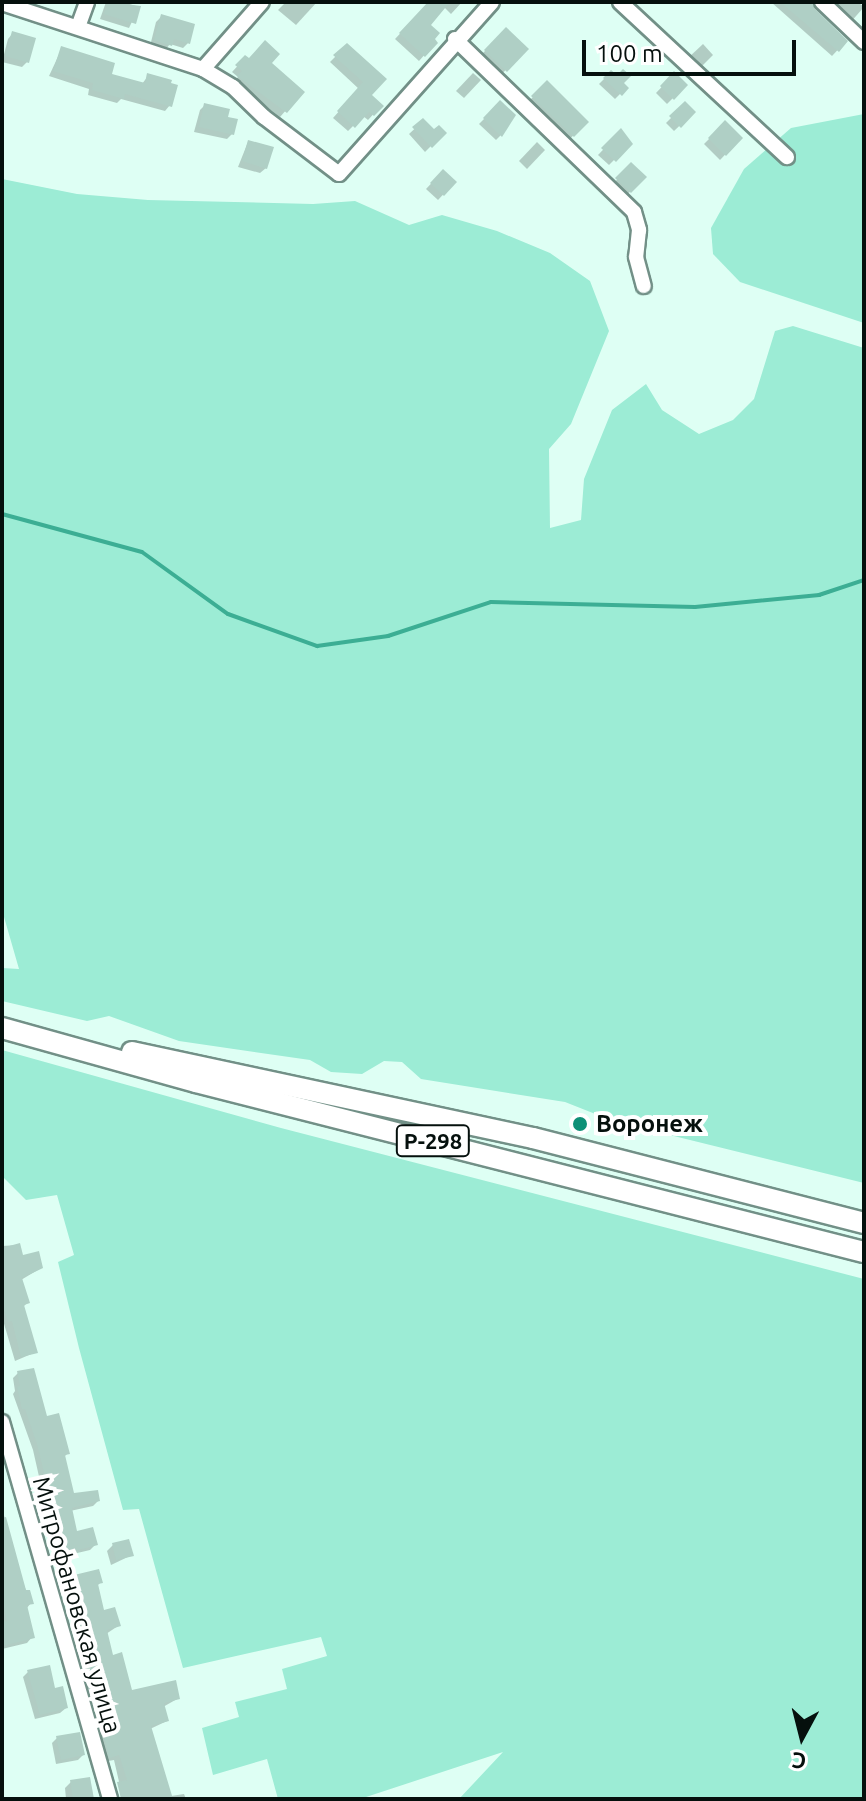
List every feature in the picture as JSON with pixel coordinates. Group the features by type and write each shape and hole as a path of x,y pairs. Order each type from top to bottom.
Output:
{"highway":[{"name":"Р-298","path":"2,1027 250,1075 533,1138 864,1223"},
{"name":"Р-298","path":"2,1027 196,1082 864,1252"}],"street":[{"path":"78,27 87,2"},
{"path":"203,69 262,2"},
{"path":"2,3 203,69 233,87 264,117 339,174 455,39 492,2"},
{"path":"620,2 787,157"},
{"path":"822,2 864,42"},
{"path":"455,39 634,212 639,230 636,257 644,286"},
{"name":"Митрофановская улица","path":"3,1430 110,1799"}],"green space":[{"path":"864,114 864,323 740,282 713,254 711,228 744,169 791,128"},
{"path":"2,179 77,194 148,200 313,204 355,201 409,225 442,215 497,231 550,253 590,281 609,331 571,424 549,449 550,528 581,520 584,479 612,410 646,384 662,410 699,434 733,420 754,399 775,331 793,326 864,348 864,1183 613,1121 565,1102 421,1079 402,1062 384,1061 362,1074 331,1072 310,1060 179,1041 109,1016 87,1021 2,1001 2,968 19,969 2,910"},
{"path":"2,1050 281,1128 864,1279 864,1799 459,1799 503,1752 360,1799 278,1799 267,1759 213,1775 202,1728 239,1717 235,1702 287,1689 282,1669 327,1656 321,1637 183,1668 139,1509 123,1510 79,1348 58,1262 74,1255 57,1195 26,1200 2,1176"}],"building":[{"path":"108,2 141,6 136,24 104,14"},
{"path":"428,2 450,2 431,25 440,33 435,39 438,43 425,57 399,33"},
{"path":"780,2 812,2 815,9 848,41 839,52"},
{"path":"161,14 195,24 190,44 174,39 172,46 154,40"},
{"path":"506,27 529,49 507,72 484,50"},
{"path":"12,31 36,38 29,63 5,56"},
{"path":"265,40 280,54 272,63 305,92 287,113 237,76 242,71 235,65 245,55 249,58"},
{"path":"347,43 387,79 372,95 384,106 374,116 369,112 355,128 337,111 363,82 333,55"},
{"path":"61,46 115,63 112,74 145,83 147,73 172,80 171,83 178,85 172,107 125,94 124,99 92,90 93,83 53,71"},
{"path":"623,69 631,76 624,83 629,88 622,96 603,78 611,70 617,75"},
{"path":"674,71 688,85 674,100 660,86"},
{"path":"547,80 589,122 574,137 531,96"},
{"path":"500,100 516,115 502,137 483,118"},
{"path":"685,101 696,112 681,128 669,116"},
{"path":"204,103 230,109 228,117 238,119 234,135 199,127"},
{"path":"423,118 434,129 439,125 447,133 432,148 412,127"},
{"path":"725,120 743,138 726,156 708,138"},
{"path":"621,128 633,144 616,162 601,148"},
{"path":"248,140 274,147 267,169 242,161"},
{"path":"631,162 647,177 631,193 615,178"},
{"path":"443,169 457,182 444,196 430,183"},
{"path":"20,1243 23,1255 39,1251 43,1268 22,1278 30,1303 24,1305 38,1353 21,1357 12,1321 8,1322 2,1303 2,1248"},
{"path":"34,1368 47,1416 59,1413 70,1454 65,1455 74,1493 98,1490 100,1501 72,1508 77,1531 93,1527 98,1545 62,1554 40,1479 45,1477 37,1444 25,1409 22,1409 17,1387 20,1386 17,1371"},
{"path":"6,1517 26,1590 30,1590 34,1604 27,1605 35,1638 2,1646 2,1622 7,1621 2,1599 2,1518"},
{"path":"129,1539 134,1556 116,1560 112,1543"},
{"path":"99,1569 103,1583 98,1584 104,1610 115,1607 121,1626 107,1630 113,1655 122,1652 132,1690 176,1680 180,1699 164,1703 169,1721 151,1726 173,1799 121,1799 117,1782 127,1780 119,1755 109,1758 87,1657 81,1658 74,1633 84,1630 70,1576"},
{"path":"50,1665 55,1688 63,1686 68,1708 40,1715 27,1670"},
{"path":"80,1732 85,1755 61,1760 56,1736"},
{"path":"90,1777 94,1799 73,1799 70,1780"}],"waterway":[{"path":"2,514 142,552 228,614 317,646 388,636 491,602 695,607 819,595 864,580"}],"place":[{"name":"Воронеж","path":"580,1124"}]}
